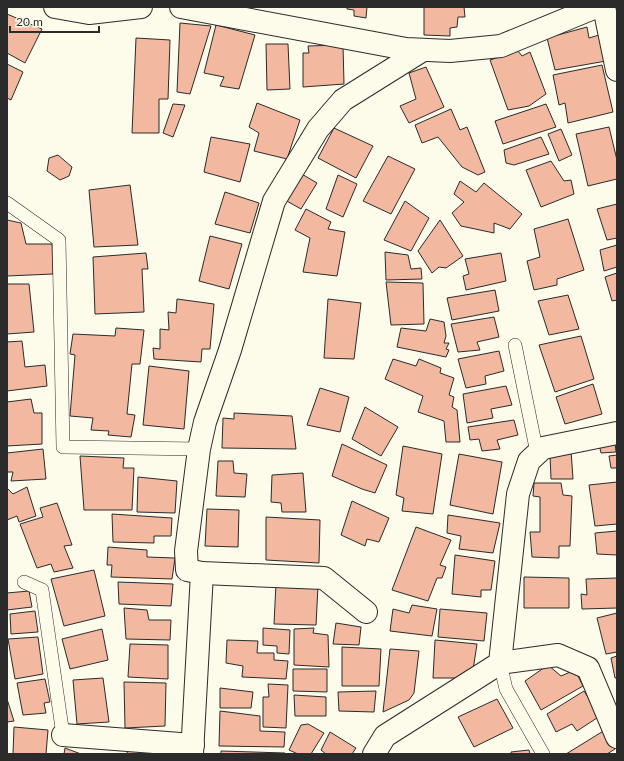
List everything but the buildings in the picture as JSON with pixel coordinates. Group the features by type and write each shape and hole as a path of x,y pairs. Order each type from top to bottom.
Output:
{"street":[{"path":"55,7 89,13 141,7"},
{"path":"181,7 406,49 450,51 501,46 596,7"},
{"path":"604,7 617,70"},
{"path":"366,612 324,578 202,573 187,570 186,551 199,449 274,201 318,129 343,100 423,50"},
{"path":"500,663 518,494 529,461 543,448 617,433"},
{"path":"63,735 117,747 192,750 202,573"},
{"path":"374,754 385,736 500,663 558,655 588,668 617,738"}],"lane":[{"path":"7,203 59,240 63,447 199,449"},
{"path":"515,345 537,453"},
{"path":"24,582 42,590 63,735"},
{"path":"500,663 506,689 542,754"}]}
